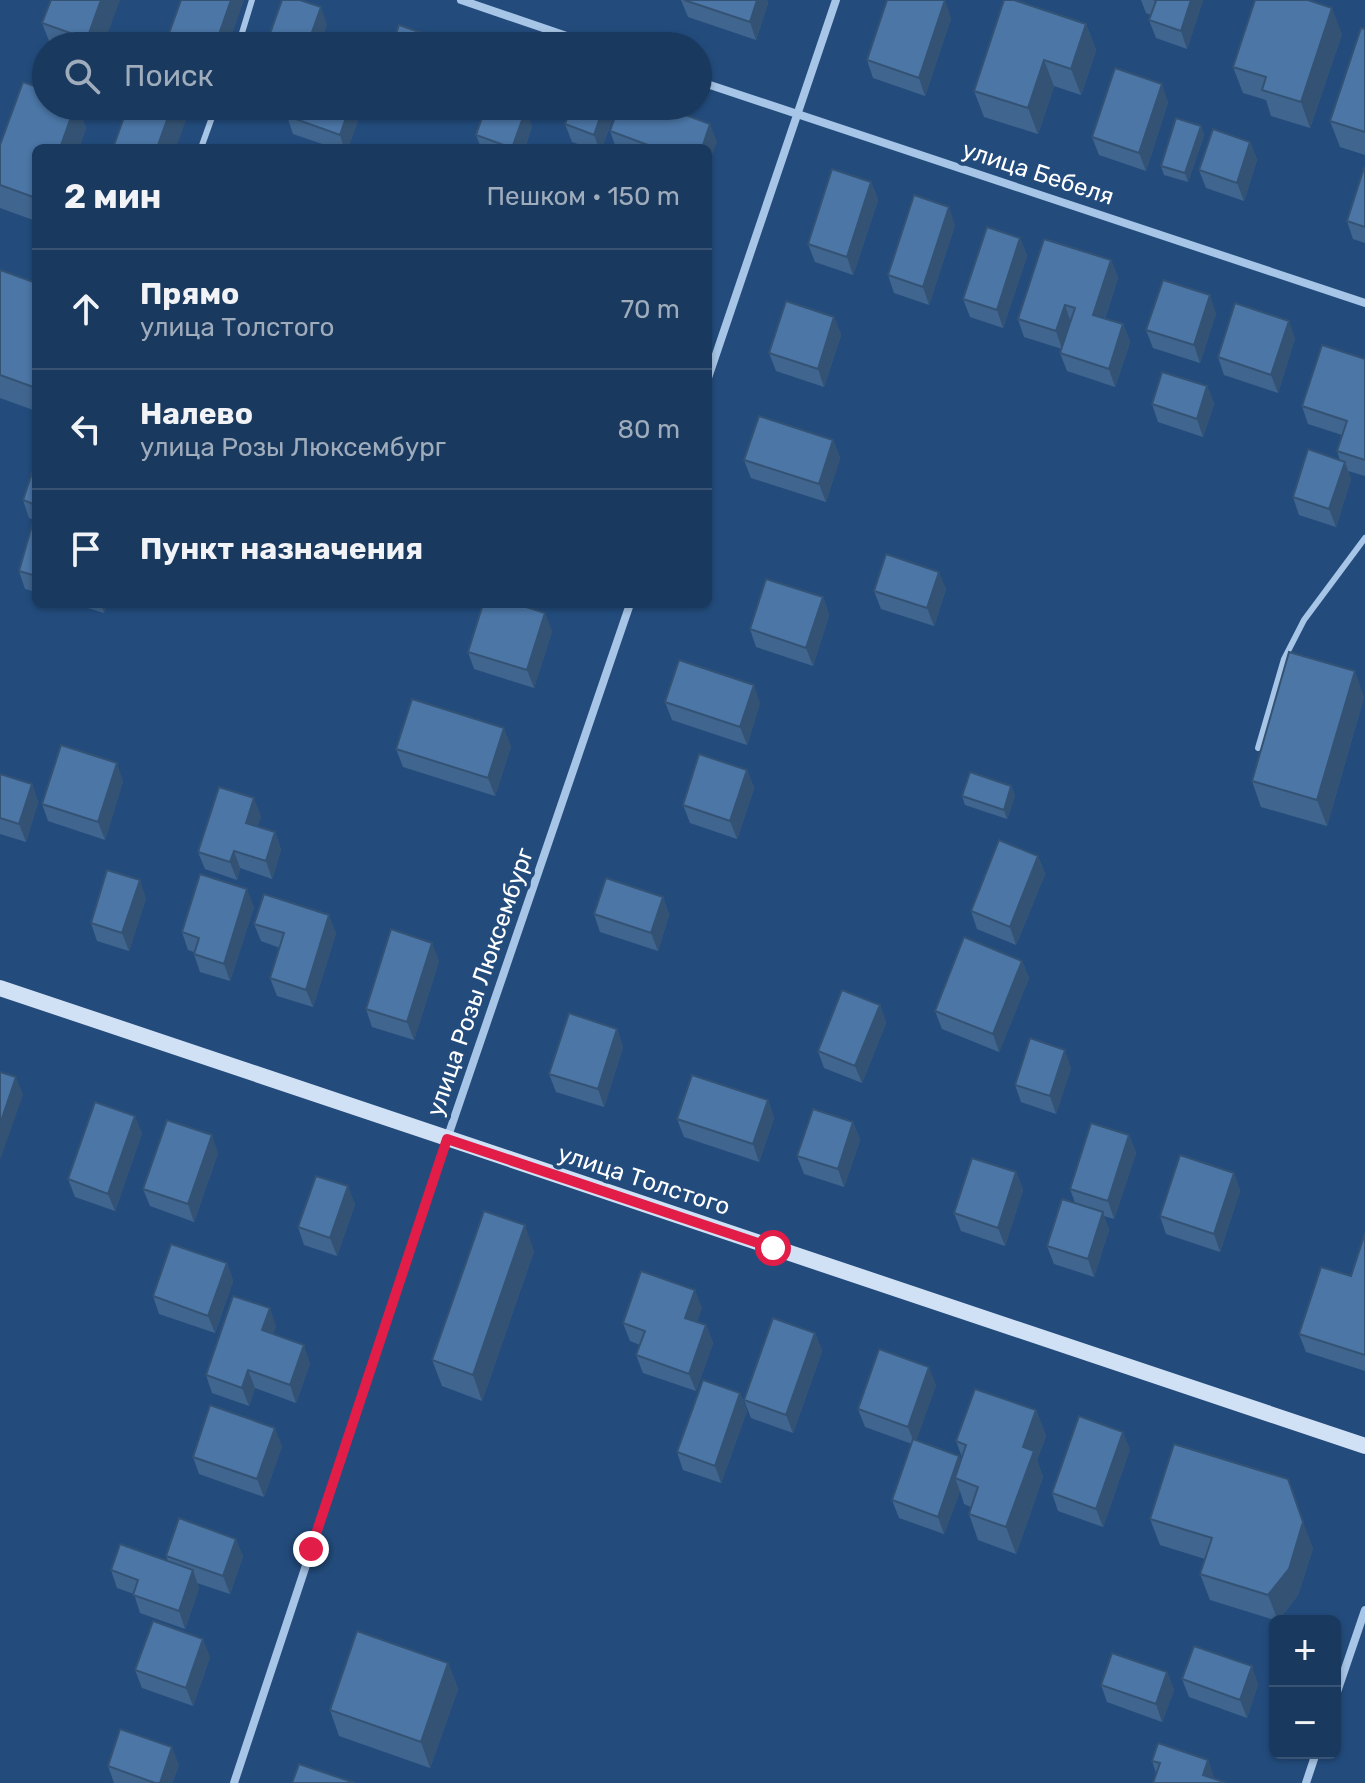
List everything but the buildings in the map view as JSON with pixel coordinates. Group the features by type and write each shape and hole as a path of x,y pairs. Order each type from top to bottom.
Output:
{"street":[{"path":"461,0 555,32"},
{"path":"712,366 836,0"},
{"name":"улица Бебеля","path":"712,86 1365,303"},
{"name":"улица Розы Люксембург","path":"234,1783 447,1139 629,608"},
{"name":"улица Толстого","path":"0,988 1365,1446"},
{"path":"1339,1687 1365,1610"},
{"path":"1306,1783 1314,1759"}],"lane":[{"path":"242,32 252,0"},
{"path":"202,144 211,120"},
{"path":"1258,748 1284,659 1304,620 1365,538"}],"route":[{"path":"311,1549 447,1139 773,1248"}]}
